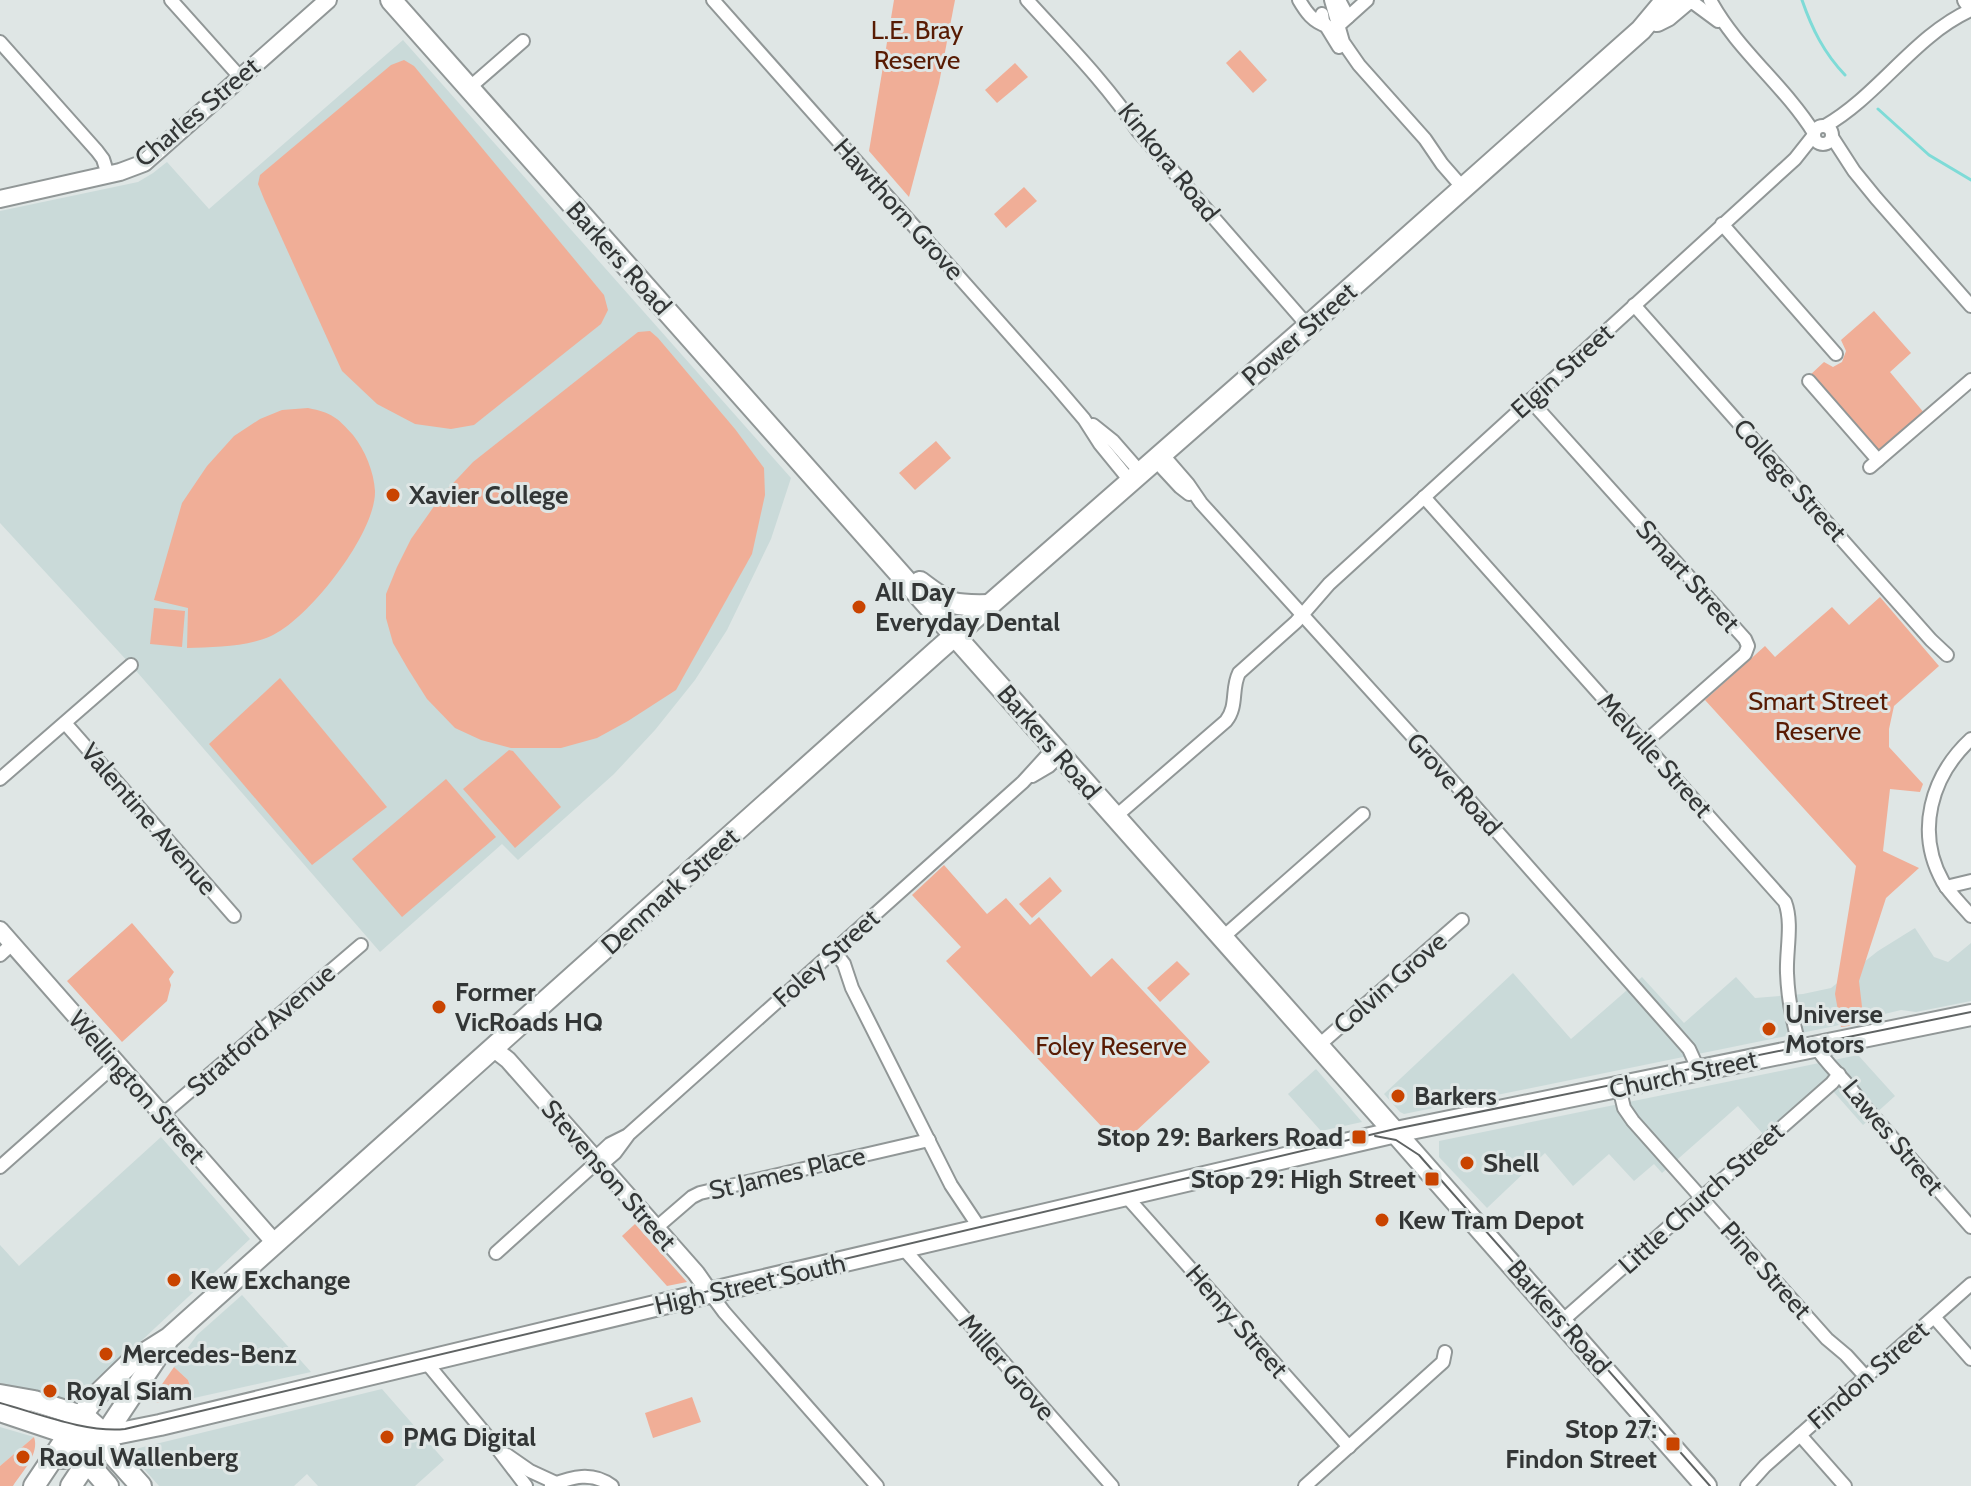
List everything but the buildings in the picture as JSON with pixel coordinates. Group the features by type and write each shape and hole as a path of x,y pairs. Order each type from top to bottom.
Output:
{"main road":[{"name":"Barkers Road","path":"391,0 1396,1132 1706,1486"},
{"name":"Power Street","path":"955,636 1641,30 1666,0"},
{"name":"Power Street","path":"1641,30 1667,16 1686,0"},
{"path":"884,557 950,603 990,605"},
{"name":"Denmark Street","path":"70,1442 81,1416 96,1396 131,1362 169,1338 955,636"},
{"name":"Church Street","path":"1396,1132 1971,1015"},
{"name":"High Street South","path":"70,1442 88,1436 160,1425 1396,1132"},
{"name":"Denmark Street","path":"71,1486 169,1338"},
{"path":"0,1395 34,1401 93,1423 141,1486"},
{"path":"0,1411 53,1428 70,1442 108,1486"},
{"path":"34,1486 70,1442"},
{"path":"44,1486 70,1442"},
{"path":"80,1486 90,1486"}],"street":[{"path":"171,0 240,77"},
{"name":"Charles Street","path":"0,199 136,168 328,0"},
{"name":"Hawthorn Grove","path":"713,0 1084,419 1100,444 1147,467"},
{"name":"Kinkora Road","path":"1027,0 1118,100 1138,131 1308,326"},
{"path":"1301,0 1317,23 1334,20 1367,0"},
{"path":"1331,0 1334,20 1343,42 1359,65 1425,139 1448,159 1466,185"},
{"path":"1334,20 1339,0"},
{"path":"1686,0 1708,13 1732,34 1971,306"},
{"path":"1710,0 1732,34"},
{"name":"Elgin Street","path":"1115,817 1226,721 1232,711 1235,681 1239,673 1299,612 1722,224 1969,4"},
{"path":"469,88 523,41"},
{"path":"0,42 97,151 107,167 108,175"},
{"path":"1722,224 1836,354"},
{"name":"College Street","path":"1634,305 1947,655"},
{"path":"1809,381 1874,464 1971,380"},
{"name":"Smart Street","path":"1530,400 1747,642 1745,654 1644,743"},
{"name":"Grove Road","path":"1147,467 1188,484 1201,503 1689,1049 1699,1071"},
{"name":"Melville Street","path":"1424,497 1785,902 1788,917 1788,993 1809,1048"},
{"path":"0,779 131,665"},
{"name":"Valentine Avenue","path":"65,723 234,916"},
{"path":"1971,739 1954,756 1936,787 1929,839 1946,887 1971,916"},
{"name":"Foley Street","path":"496,1253 598,1161 615,1153 629,1134 1023,782 1049,766 1057,752"},
{"path":"1222,938 1363,814"},
{"path":"1946,887 1971,881"},
{"name":"Colvin Grove","path":"1318,1046 1462,920"},
{"name":"Wellington Street","path":"0,930 6,950 117,1063 275,1243"},
{"name":"Stratford Avenue","path":"162,1115 361,945"},
{"path":"830,955 844,964 852,988 974,1232"},
{"name":"Lawes Street","path":"1809,1048 1839,1074 1971,1227"},
{"name":"Stevenson Street","path":"494,1049 506,1058 598,1161 696,1273 724,1312 877,1486"},
{"path":"0,1167 117,1063"},
{"name":"Little Church Street","path":"1562,1321 1839,1074"},
{"name":"Pine Street","path":"1619,1087 1624,1108 1633,1121 1827,1339 1846,1355 1863,1380"},
{"name":"St James Place","path":"656,1228 700,1193 929,1140"},
{"name":"Henry Street","path":"1126,1196 1349,1447"},
{"name":"Miller Grove","path":"903,1248 1112,1486"},
{"name":"Findon Street","path":"1747,1486 1765,1466 1971,1284"},
{"path":"1934,1317 1971,1359"},
{"path":"1305,1486 1443,1362 1445,1352"},
{"path":"425,1361 526,1486"},
{"path":"1800,1435 1845,1486"},
{"path":"497,1448 553,1485 587,1476 597,1477 612,1486"},
{"name":"Findon Street","path":"1736,1486 1765,1466"}],"shaded area":[{"name":"Xavier College","path":"403,40 791,478 771,539 727,630 695,680 655,730 614,774 518,860 502,844 380,952 131,665 0,523 0,211 138,182 167,162 209,209"},
{"path":"1915,928 1934,957 1948,962 1971,943 1971,1001 1916,1012 1901,1010 1404,1114 1384,1094 1513,973 1571,1039 1642,977 1684,1023 1736,977 1755,998 1831,988 1878,951"},
{"path":"1858,1055 1895,1096 1863,1125 1832,1090 1771,1143 1738,1106 1662,1173 1654,1164 1634,1181 1609,1154 1573,1186 1545,1153 1487,1208 1439,1157 1439,1141"},
{"path":"1316,1069 1362,1122 1321,1131 1288,1094"},
{"path":"161,1137 250,1239 92,1387 65,1401 0,1383 0,1245 19,1266"},
{"path":"242,1295 311,1372 194,1398 188,1380 174,1367 197,1335"},
{"path":"382,1389 444,1460 415,1486 318,1486 307,1474 294,1486 159,1486 130,1453 131,1450"},
{"path":"0,1427 34,1437 0,1466"}],"green space":[{"name":"L.E. Bray Reserve","path":"894,0 955,0 939,83 909,197 869,151"},
{"path":"1240,50 1267,80 1253,93 1226,63"},
{"path":"404,60 414,66 604,295 608,310 601,324 474,425 451,429 415,424 377,404 342,371 258,184 260,175 391,65"},
{"path":"1015,63 1028,77 997,103 985,90"},
{"path":"1024,187 1037,201 1006,228 994,214"},
{"path":"1874,311 1911,353 1890,372 1925,414 1878,455 1809,376 1824,362 1833,367 1842,362 1846,351 1841,340"},
{"path":"650,331 735,429 764,468 765,495 752,554 676,690 597,738 561,748 511,748 481,740 455,728 427,699 393,643 386,618 386,594 397,567 411,539 442,495 473,462 638,332"},
{"path":"308,408 338,420 353,435 365,454 375,491 365,529 338,573 286,627 251,642 187,648 188,608 154,600 182,503 207,466 234,436 260,419 282,410"},
{"path":"936,441 951,458 915,490 899,473"},
{"name":"Smart Street Reserve","path":"1880,597 1939,666 1894,706 1889,729 1889,747 1923,784 1920,792 1890,789 1883,851 1919,868 1886,898 1859,981 1864,1024 1841,1027 1835,994 1856,866 1705,700 1765,646 1775,657 1832,607 1849,625"},
{"path":"154,608 185,611 182,647 150,644"},
{"path":"280,678 387,807 312,865 209,744"},
{"path":"509,750 561,807 515,848 463,789"},
{"path":"446,779 496,837 402,917 352,859"},
{"name":"Foley Reserve","path":"944,865 987,914 1006,898 1030,925 1039,917 1091,977 1112,958 1210,1062 1120,1146 946,961 961,947 912,895"},
{"path":"1050,877 1062,891 1032,918 1019,904"},
{"path":"132,923 174,972 169,979 171,985 167,1001 122,1042 67,981"},
{"path":"1177,961 1190,974 1160,1002 1147,988"},
{"path":"635,1224 687,1282 667,1286 622,1236"},
{"path":"174,1367 188,1380 194,1398 152,1403 151,1400"},
{"path":"692,1397 701,1422 653,1438 645,1413"},
{"path":"34,1437 35,1450 25,1469 13,1486 0,1486 0,1466"}],"waterway":[{"path":"1802,0 1819,40 1845,75"},
{"path":"1878,109 1929,155 1971,180"}],"tram line":[{"path":"0,1403 78,1425 125,1429 1395,1129 1971,1012"},
{"path":"1375,1136 1396,1140 1419,1155 1710,1486"}],"place":[{"name":"Xavier College","path":"393,495"},
{"name":"All Day Everyday Dental","path":"859,607"},
{"name":"Former VicRoads HQ","path":"439,1007"},
{"name":"Universe Motors","path":"1769,1029"},
{"name":"Barkers","path":"1398,1096"},
{"name":"Stop 29: Barkers Road","path":"1359,1137"},
{"name":"Shell","path":"1467,1163"},
{"name":"Stop 29: High Street","path":"1432,1179"},
{"name":"Kew Tram Depot","path":"1382,1220"},
{"name":"Kew Exchange","path":"174,1280"},
{"name":"Mercedes-Benz","path":"106,1354"},
{"name":"Royal Siam","path":"50,1391"},
{"name":"PMG Digital","path":"387,1437"},
{"name":"Stop 27: Findon Street","path":"1673,1444"},
{"name":"Raoul Wallenberg","path":"23,1457"}]}
